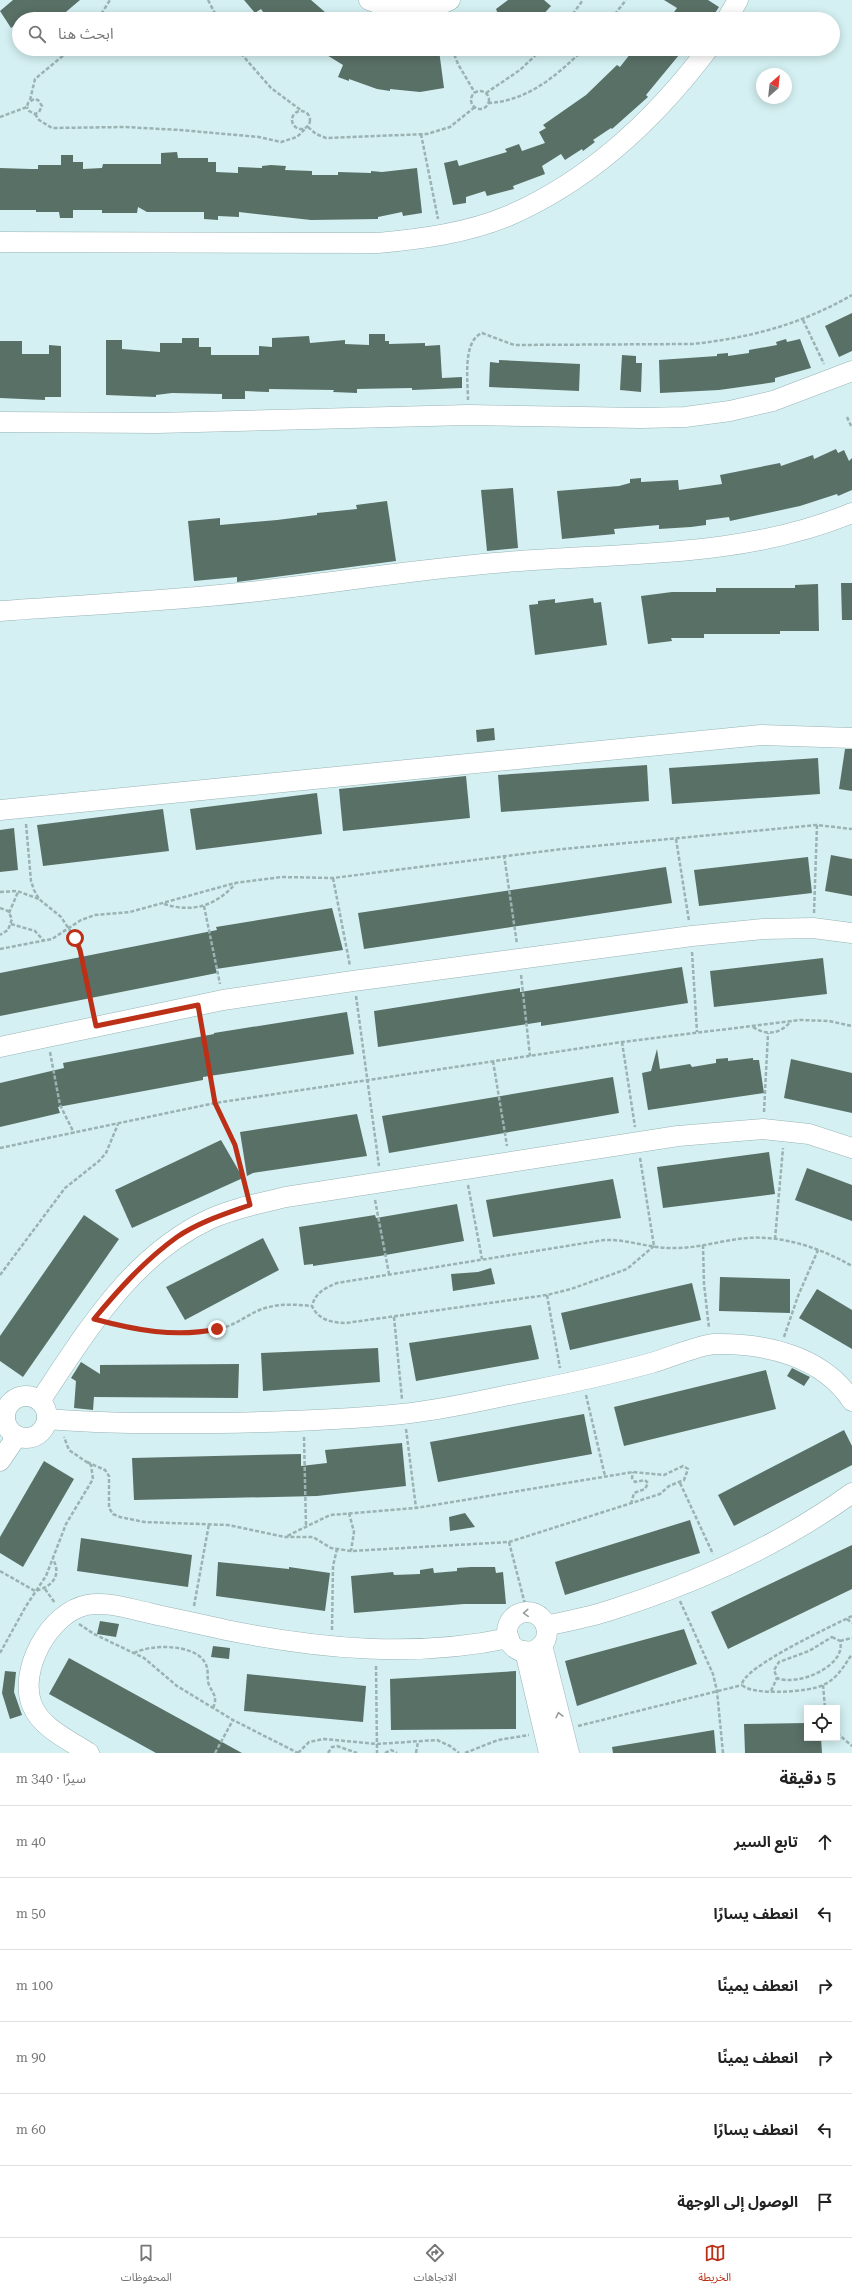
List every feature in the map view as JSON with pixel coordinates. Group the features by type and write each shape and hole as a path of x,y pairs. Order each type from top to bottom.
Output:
{"street":[{"path":"369,0 388,8 417,10 441,4 450,0"},
{"path":"731,12 738,0"},
{"path":"0,242 378,243 411,240 476,227 508,216 536,202 591,167 618,147 666,101 702,56"},
{"path":"0,422 165,423 468,416 641,418 685,417 730,411 773,401 852,371"},
{"path":"0,611 248,592 494,563 695,550 744,544 792,533 852,513"},
{"path":"0,810 24,806 761,735 852,738"},
{"path":"0,1047 223,1000 353,981 692,936 762,929 813,928 852,933"},
{"path":"40,1401 94,1319 143,1264 178,1237 211,1219 250,1205 286,1197 678,1136 763,1129 809,1134 852,1148"},
{"path":"47,1419 67,1421 185,1423 304,1420 404,1414 563,1385 651,1363 713,1344 752,1346 781,1351 810,1363 828,1375 846,1392 852,1401"},
{"path":"19,1397 34,1397 40,1401 44,1406 47,1419 40,1433 33,1437 17,1436 8,1427 3,1413 13,1401 19,1397"},
{"path":"0,1461 17,1436"},
{"path":"549,1753 553,1731 538,1641 539,1616 527,1612 515,1616 511,1620 507,1632 515,1647 538,1641 719,1569 804,1525 852,1493"},
{"path":"89,1753 53,1730 40,1719 32,1706 28,1690 29,1674 46,1636 63,1615 88,1604 104,1604 261,1637 332,1647 376,1650 456,1646 509,1638"},
{"path":"553,1731 568,1753"}],"path":[{"path":"102,12 110,0"},
{"path":"208,0 214,12"},
{"path":"574,12 583,0"},
{"path":"617,12 626,0"},
{"path":"0,117 27,107 35,80 63,56"},
{"path":"27,107 28,111 35,114 45,126 52,128 180,130 259,138 281,142 297,137 310,124 309,115 271,88 243,56"},
{"path":"455,56 475,93"},
{"path":"486,93 520,70 535,56"},
{"path":"486,93 482,91 475,93 471,100 475,106 482,108 488,104 502,102 543,85 576,56"},
{"path":"486,93 488,96 488,104"},
{"path":"30,100 38,100 42,106 39,112 35,114"},
{"path":"308,127 316,134 326,138 421,134 439,131 450,127 463,118 475,106"},
{"path":"302,111 295,114 292,122 297,128 305,129"},
{"path":"421,134 441,234"},
{"path":"468,416 467,361 475,338 482,333 514,345 664,346 699,344 741,338 803,320 852,295"},
{"path":"803,320 831,380"},
{"path":"847,417 852,428"},
{"path":"24,806 31,881 39,899"},
{"path":"813,928 817,825"},
{"path":"0,949 44,941 70,928 81,920 95,915 130,912 235,883 281,877 333,878 548,850 817,825 852,829"},
{"path":"333,878 353,981 367,1080 377,1183 389,1274"},
{"path":"164,903 184,908 204,906 221,897 235,883"},
{"path":"0,892 18,892 39,899 61,917 70,928 80,950 96,1026"},
{"path":"11,924 9,913 18,892"},
{"path":"204,906 223,1000"},
{"path":"0,908 9,913"},
{"path":"0,935 11,924"},
{"path":"11,924 35,931 44,941"},
{"path":"198,1005 215,1103 235,1145 250,1205"},
{"path":"0,1148 24,1141 74,1133 215,1103 622,1042 791,1021 820,1020 852,1026"},
{"path":"753,1026 768,1033 781,1030 791,1021"},
{"path":"763,1129 768,1033"},
{"path":"47,1036 60,1106 74,1133"},
{"path":"493,1061 509,1162"},
{"path":"0,1275 65,1188 99,1161 106,1153 118,1124"},
{"path":"775,1239 785,1131"},
{"path":"464,1169 482,1260"},
{"path":"312,1306 314,1300 321,1291 331,1285 389,1274 604,1240 631,1241 654,1246 687,1248 739,1239 775,1239 818,1250 851,1266 852,1262"},
{"path":"703,1245 708,1322 713,1344"},
{"path":"94,1319 131,1329 161,1333 207,1332 228,1326 273,1306 292,1304 312,1306 321,1317 340,1323 394,1317 546,1295 578,1287 627,1269 654,1246"},
{"path":"781,1351 791,1314 818,1250"},
{"path":"546,1295 563,1385"},
{"path":"394,1317 416,1508"},
{"path":"583,1380 605,1476"},
{"path":"304,1420 306,1526"},
{"path":"0,1653 53,1558 66,1524 93,1479 94,1472 91,1465 66,1446 64,1437 67,1421"},
{"path":"87,1462 105,1470 108,1476 108,1508 113,1514 144,1522 247,1527 285,1537 313,1537 337,1549 351,1551 509,1542 660,1494 672,1484 680,1483 688,1472 686,1466 664,1475 633,1472 416,1508 330,1515 285,1537"},
{"path":"631,1504 631,1498 634,1493 645,1489 648,1483 645,1480 635,1482 632,1478 633,1472"},
{"path":"680,1483 701,1523 719,1569"},
{"path":"349,1513 354,1532 351,1551"},
{"path":"192,1622 209,1524"},
{"path":"509,1542 527,1612"},
{"path":"332,1647 333,1566 337,1549"},
{"path":"0,1572 35,1591 45,1589 54,1581 57,1570 53,1558"},
{"path":"674,1587 708,1664 717,1691 723,1753"},
{"path":"74,1609 80,1625 109,1642 134,1653 177,1686 233,1720 298,1753 302,1746 316,1739 377,1744 437,1740 444,1742 459,1753"},
{"path":"742,1685 744,1678 762,1664 852,1616"},
{"path":"847,1618 852,1623"},
{"path":"771,1691 777,1678 774,1670 779,1662 809,1651 832,1637 840,1641 852,1638"},
{"path":"777,1678 792,1682 818,1673 838,1654 841,1645 840,1641"},
{"path":"134,1653 142,1649 160,1646 200,1656 207,1665 209,1684 215,1695 214,1708"},
{"path":"376,1650 377,1752"},
{"path":"465,1753 498,1740 553,1731 742,1685 745,1688 771,1691 809,1690 823,1685 841,1671 852,1654"},
{"path":"823,1685 825,1705"},
{"path":"215,1753 233,1720"},
{"path":"840,1736 852,1746"},
{"path":"416,1753 418,1742"},
{"path":"328,1753 332,1747 337,1746 357,1753"},
{"path":"385,1753 391,1750 397,1753"}],"building":[{"path":"13,0 80,0 66,12 12,12 11,28 0,11"},
{"path":"244,0 311,0 325,12 263,12 261,9 254,12"},
{"path":"508,0 544,0 551,6 545,12 497,12 496,9"},
{"path":"664,0 708,0 719,7 716,12 674,12 677,8"},
{"path":"328,56 440,56 444,88 420,92 377,89 349,79 349,81 338,77 343,65"},
{"path":"629,56 678,56 646,95 648,97 612,129 611,128 593,140 595,142 583,151 582,149 565,160 561,154 542,166 545,174 513,186 514,189 487,196 485,191 466,197 466,203 453,205 444,163 457,160 459,166 507,152 505,149 519,144 522,151 545,143 539,132 546,128 543,125 586,95 617,65 620,67"},
{"path":"177,152 178,158 208,158 208,162 216,162 216,172 238,173 238,167 262,168 262,166 271,165 286,166 285,170 312,171 312,175 338,175 338,172 371,173 371,171 382,172 417,168 422,213 403,216 402,212 378,217 378,219 311,220 239,212 239,217 218,216 218,220 204,219 204,212 147,212 138,207 137,213 102,213 102,210 73,210 73,218 60,218 59,212 36,212 36,210 0,210 0,168 38,169 38,165 61,165 61,155 73,155 73,162 83,162 83,169 102,168 103,164 161,164 161,153"},
{"path":"852,313 852,351 839,357 825,326"},
{"path":"369,334 385,334 385,341 389,341 389,344 425,343 425,346 440,345 442,378 462,377 462,388 412,390 412,388 357,389 357,393 333,392 334,390 269,389 269,392 245,391 245,399 222,399 222,394 172,393 156,395 156,397 106,395 106,340 122,340 122,349 160,352 160,343 182,343 182,338 199,338 199,347 211,347 211,355 259,355 259,346 272,347 272,338 309,336 310,343 345,340 345,344 369,345"},
{"path":"786,339 787,342 800,339 811,368 775,378 775,382 719,390 660,393 659,360 717,356 717,354 728,353 728,356 749,353 749,350 777,345 776,342"},
{"path":"0,341 22,341 22,354 49,354 49,345 61,346 61,397 45,397 45,400 0,398"},
{"path":"622,355 636,356 636,363 642,363 641,392 620,390"},
{"path":"499,360 580,364 579,391 489,387 490,362 499,363"},
{"path":"836,449 838,453 844,450 849,461 852,458 852,490 838,496 837,494 800,506 730,521 729,517 706,520 706,525 659,529 659,525 614,529 615,534 562,539 557,491 619,486 630,483 630,479 641,478 641,482 678,480 679,490 722,484 720,475 780,463 781,466 813,455 814,459"},
{"path":"513,488 518,548 487,551 481,490"},
{"path":"387,501 396,561 237,582 237,577 194,581 188,521 220,518 220,525 277,520 317,515 317,513 357,509 356,505"},
{"path":"841,583 852,583 852,620 842,620"},
{"path":"818,584 819,631 780,631 780,634 704,634 704,638 671,638 672,641 648,644 641,596 672,592 716,592 716,588 795,588 795,585"},
{"path":"593,598 594,603 601,602 607,645 535,655 529,605 538,604 538,601 555,599 555,603"},
{"path":"494,728 495,740 477,742 476,730"},
{"path":"845,749 852,749 852,791 839,789"},
{"path":"818,758 820,794 672,804 669,768"},
{"path":"647,765 649,801 501,812 498,775"},
{"path":"466,776 470,818 343,831 339,789"},
{"path":"317,793 322,834 196,850 190,809"},
{"path":"163,809 169,851 43,866 37,825"},
{"path":"14,828 18,870 0,872 0,830"},
{"path":"831,855 852,859 852,896 825,891"},
{"path":"808,857 812,893 699,906 694,870"},
{"path":"666,867 672,903 364,949 358,913"},
{"path":"332,908 343,950 216,969 217,973 0,1016 0,973 217,930 216,927"},
{"path":"823,958 827,994 714,1007 710,971"},
{"path":"682,967 688,1003 541,1026 541,1022 378,1047 374,1011 520,988 520,992"},
{"path":"347,1012 354,1054 203,1077 203,1080 58,1107 60,1113 0,1127 0,1083 64,1068 63,1063 214,1033"},
{"path":"657,1049 660,1069 690,1064 692,1067 716,1063 716,1059 728,1058 728,1061 753,1058 753,1060 759,1060 764,1093 648,1110 642,1073 651,1071"},
{"path":"791,1059 852,1073 852,1113 784,1098"},
{"path":"613,1077 619,1113 389,1153 382,1116"},
{"path":"357,1114 367,1156 253,1173 247,1176 240,1132"},
{"path":"221,1140 243,1178 132,1228 115,1190"},
{"path":"769,1152 775,1194 663,1208 657,1167"},
{"path":"807,1168 852,1185 852,1221 795,1200"},
{"path":"613,1179 621,1218 493,1237 486,1200"},
{"path":"457,1204 464,1241 380,1256 313,1266 313,1264 304,1265 299,1227 375,1215 376,1218"},
{"path":"84,1215 119,1239 23,1377 0,1361 0,1336"},
{"path":"263,1238 279,1270 185,1320 166,1287"},
{"path":"491,1268 495,1284 453,1291 451,1274 478,1272"},
{"path":"720,1277 790,1279 790,1313 719,1311"},
{"path":"692,1283 701,1320 570,1350 561,1313"},
{"path":"817,1289 852,1310 852,1349 799,1318"},
{"path":"531,1325 539,1359 416,1381 409,1343"},
{"path":"378,1348 380,1382 263,1391 261,1353"},
{"path":"81,1362 100,1374 100,1365 239,1364 238,1398 94,1397 93,1410 74,1408 76,1381 71,1378"},
{"path":"792,1368 810,1377 804,1386 787,1376"},
{"path":"766,1370 776,1409 624,1446 614,1407"},
{"path":"584,1414 592,1454 438,1482 430,1442"},
{"path":"844,1430 852,1446 852,1465 734,1526 718,1495"},
{"path":"402,1443 406,1486 317,1496 134,1500 132,1458 301,1454 301,1466 327,1463 325,1450"},
{"path":"44,1461 74,1479 23,1567 0,1553 0,1537"},
{"path":"465,1513 475,1527 450,1531 449,1517"},
{"path":"690,1520 700,1553 565,1595 555,1562"},
{"path":"81,1538 192,1555 188,1587 77,1571"},
{"path":"852,1545 852,1589 728,1649 711,1612"},
{"path":"218,1562 289,1569 289,1567 330,1573 325,1611 216,1596"},
{"path":"495,1567 496,1573 503,1572 506,1604 464,1604 354,1613 351,1576 393,1572 394,1575 420,1574 420,1570 433,1568 434,1573 457,1571 457,1568"},
{"path":"100,1621 119,1624 116,1637 97,1634"},
{"path":"684,1629 697,1664 577,1706 565,1661"},
{"path":"213,1646 230,1648 229,1659 211,1657"},
{"path":"69,1658 242,1753 156,1753 49,1694"},
{"path":"5,1671 16,1672 14,1692 22,1715 10,1719 2,1693"},
{"path":"516,1671 516,1729 391,1730 390,1679"},
{"path":"247,1674 366,1686 363,1722 244,1711"},
{"path":"804,1723 804,1741 821,1741 822,1753 745,1753 744,1724"},
{"path":"714,1730 716,1753 613,1753 612,1747"}],"route":[{"path":"75,938 80,950 96,1026 198,1005 215,1103 235,1145 250,1205 211,1219 178,1237 143,1264 94,1319 131,1329 169,1334 207,1332 217,1329"}]}
